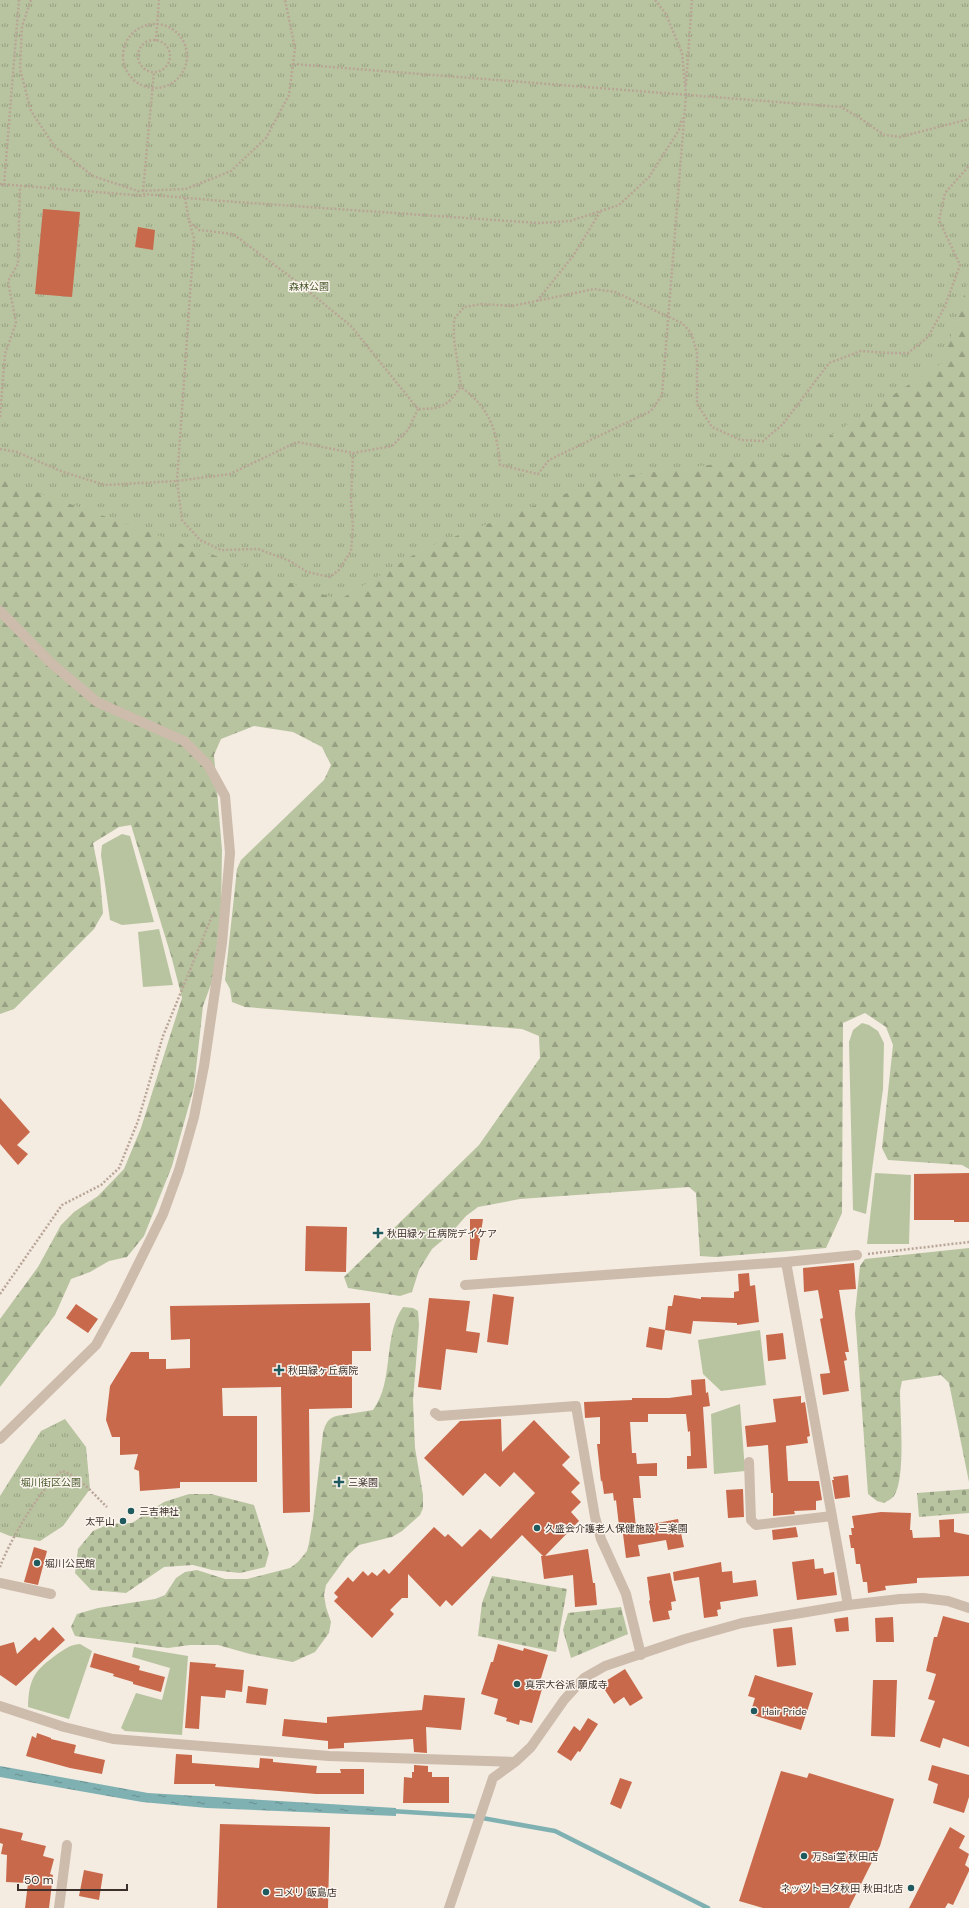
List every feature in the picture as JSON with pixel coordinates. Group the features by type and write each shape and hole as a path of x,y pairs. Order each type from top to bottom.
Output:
{"street":[{"path":"0,611 50,662 97,702 184,741 208,765 225,796 230,853 222,942 204,1066 194,1117 179,1170 163,1214 119,1303 96,1345 0,1439"},
{"path":"465,1285 786,1262 857,1255"},
{"path":"786,1262 848,1605"},
{"path":"435,1413 439,1416 576,1406 595,1517 601,1539 626,1594 641,1656"},
{"path":"749,1462 751,1520 756,1525 832,1516"},
{"path":"0,1583 51,1594"},
{"path":"449,1908 493,1778 515,1762 531,1747 564,1700 584,1678 605,1666 641,1656 685,1639 742,1623 848,1605 924,1598 948,1601 969,1608"},
{"path":"0,1706 64,1727 113,1739 329,1756 515,1762"},
{"path":"59,1908 67,1845"}],"path":[{"path":"4,185 19,0"},
{"path":"0,184 168,197 138,191 93,176 55,147 31,111 20,69 22,26 31,0"},
{"path":"156,41 159,0"},
{"path":"143,192 186,189 231,170 266,138 289,96 295,48 285,0"},
{"path":"143,192 185,198 538,223 570,221 619,205 649,177 679,130 684,114 686,95 682,53 666,14 655,0"},
{"path":"461,386 475,397 490,418 498,442 500,465 538,474 550,460 651,411 662,395 686,95 692,0"},
{"path":"158,24 172,28 184,40 188,51 184,72 176,81 167,87 153,88 138,84 130,77 125,68 123,53 128,38 135,30 145,25 158,24"},
{"path":"149,41 156,41 164,44 167,48 169,58 165,66 154,72 143,68 138,58 138,53 144,44 149,41"},
{"path":"293,64 841,107 884,135 900,137 969,119"},
{"path":"143,192 154,72"},
{"path":"418,409 435,409 452,400 461,386 454,339 454,319 464,307 482,304 512,306 594,289 615,292 682,323 691,333 697,352 697,404 712,427 741,440 763,441 783,424 829,363 861,351 889,354 908,353 928,337 945,306 960,265 939,220 945,193 969,166"},
{"path":"0,418 5,354 16,323 8,281 18,264 20,186"},
{"path":"185,198 194,238 177,481 182,520 200,540 220,550 258,549 290,562 307,572 330,577 339,570 351,551 353,528 351,501 353,453"},
{"path":"536,301 573,256 601,211"},
{"path":"189,221 199,230 233,234 292,278 351,326 418,409"},
{"path":"0,448 17,452 63,472 105,485 177,481 230,474 297,442 353,453 392,446 408,430 418,409"},
{"path":"0,1294 62,1205 101,1186 119,1168 138,1121 163,1036 213,911"},
{"path":"857,1255 969,1242"},
{"path":"0,1567 33,1507 53,1478 62,1471 68,1473 83,1484 107,1507"}],"green space":[{"path":"0,0 969,0 969,1169 962,1165 888,1160 882,1148 893,1045 886,1027 865,1013 843,1023 842,1213 826,1248 715,1257 700,1256 696,1193 689,1187 520,1199 478,1207 466,1216 451,1233 432,1249 419,1270 412,1292 400,1296 348,1288 344,1277 479,1145 540,1058 539,1036 522,1029 245,1007 232,1002 230,989 225,980 237,869 241,860 324,780 331,765 322,747 293,732 254,726 221,739 214,755 222,850 221,912 213,979 203,1006 194,1087 172,1166 144,1236 127,1257 109,1261 90,1272 71,1279 55,1315 0,1387 0,1319 38,1267 61,1225 74,1212 98,1196 124,1169 141,1128 182,998 172,959 131,825 119,827 93,843 100,878 103,913 94,929 14,1009 0,1014"},
{"name":"森林公園","path":"0,0 969,0 969,280 942,363 804,453 606,478 425,548 339,600 0,479"},
{"path":"122,834 130,836 154,922 122,925 110,920 101,855 102,845"},
{"path":"159,929 173,985 143,987 138,932"},
{"path":"862,1023 869,1025 878,1031 884,1043 883,1089 866,1214 853,1210 849,1042 853,1030"},
{"path":"875,1173 911,1175 909,1244 867,1244"},
{"path":"969,1248 969,1482 949,1383 941,1375 902,1381 900,1391 901,1461 898,1487 891,1499 884,1503 877,1501 868,1494 855,1313 860,1266 865,1259"},
{"path":"403,1307 413,1308 418,1311 419,1325 413,1400 415,1448 423,1495 423,1508 420,1515 402,1531 392,1537 359,1545 347,1556 326,1585 324,1595 331,1622 329,1633 315,1652 293,1662 250,1654 218,1645 190,1645 168,1648 75,1636 71,1627 77,1614 98,1608 155,1599 165,1595 176,1578 185,1572 197,1570 225,1579 247,1579 290,1568 298,1562 307,1551 309,1543 323,1433 326,1425 330,1419 336,1416 373,1410 380,1398 384,1385 393,1332"},
{"path":"760,1330 766,1385 721,1391 703,1374 698,1340"},
{"path":"740,1404 745,1471 714,1474 711,1414"},
{"name":"堀川街区公園","path":"65,1419 86,1447 90,1489 63,1526 40,1541 10,1536 0,1532 0,1496 41,1431"},
{"path":"969,1489 969,1513 919,1517 917,1493"},
{"path":"189,1494 211,1494 254,1505 269,1553 265,1567 240,1573 212,1570 193,1565 164,1567 126,1593 91,1590 75,1573 78,1549 93,1531 109,1524 132,1523 164,1502"},
{"path":"492,1576 567,1589 556,1652 478,1636 482,1603"},
{"path":"621,1607 628,1634 571,1658 563,1630 568,1613"},
{"path":"80,1644 92,1651 69,1719 28,1707 31,1682 42,1666 65,1649 73,1645"},
{"path":"134,1647 188,1656 182,1735 125,1731 121,1728 136,1693 162,1700 170,1668 132,1657"}],"water":[{"path":"0,1766 148,1793 396,1808 396,1816 207,1808 142,1802 0,1777"}],"building":[{"path":"43,209 80,212 72,297 35,294"},
{"path":"138,227 155,230 153,250 135,247"},
{"path":"0,1098 30,1132 17,1145 28,1154 18,1165 0,1144"},
{"path":"969,1173 969,1222 954,1222 954,1220 914,1220 914,1174"},
{"path":"470,1219 483,1219 477,1260 470,1260"},
{"path":"306,1226 347,1227 346,1272 305,1271"},
{"path":"854,1263 856,1289 839,1290 849,1352 845,1352 847,1360 844,1361 849,1391 823,1395 820,1374 830,1373 820,1319 823,1318 818,1290 804,1292 803,1268"},
{"path":"749,1273 750,1286 755,1285 759,1322 737,1325 737,1323 693,1321 691,1334 665,1330 668,1306 672,1306 674,1295 701,1299 701,1297 734,1298 734,1292 739,1291 738,1274"},
{"path":"493,1294 514,1297 508,1345 487,1342"},
{"path":"429,1298 470,1301 466,1331 480,1333 477,1353 446,1349 441,1390 418,1387"},
{"path":"370,1303 371,1351 352,1351 352,1408 309,1409 310,1512 283,1513 281,1387 222,1388 223,1416 257,1416 257,1482 180,1482 180,1488 140,1491 139,1471 134,1469 138,1454 120,1455 120,1437 112,1437 106,1420 110,1386 131,1352 149,1352 149,1359 166,1359 166,1369 190,1368 190,1339 171,1340 170,1306"},
{"path":"76,1304 98,1319 88,1333 66,1318"},
{"path":"649,1327 665,1330 662,1350 646,1347"},
{"path":"783,1333 786,1359 768,1361 766,1335"},
{"path":"705,1379 706,1393 708,1392 710,1406 703,1407 707,1468 687,1469 687,1456 691,1456 690,1431 688,1432 686,1414 648,1414 648,1422 630,1422 632,1453 636,1453 637,1464 657,1463 657,1476 639,1476 641,1498 633,1498 636,1527 678,1519 684,1547 668,1550 666,1540 638,1545 640,1556 626,1558 622,1526 619,1526 616,1500 614,1501 613,1493 604,1494 602,1480 601,1482 597,1444 600,1444 600,1417 585,1418 584,1402 632,1400 632,1398 669,1398 692,1395 691,1380"},
{"path":"801,1396 801,1403 805,1402 810,1436 807,1437 808,1443 786,1446 788,1481 819,1481 822,1500 816,1501 816,1510 794,1511 795,1514 773,1516 773,1493 771,1493 768,1445 747,1447 745,1426 776,1422 773,1399"},
{"name":"久盛会介護老人保健施設 三楽園","path":"501,1419 502,1452 534,1420 570,1457 562,1465 580,1483 571,1492 581,1502 571,1512 579,1521 545,1556 588,1549 593,1583 595,1583 597,1605 575,1607 573,1575 544,1579 541,1556 543,1556 522,1535 452,1606 446,1600 440,1607 408,1574 408,1598 402,1598 390,1610 394,1614 372,1638 334,1601 338,1597 334,1593 348,1577 353,1582 363,1571 368,1576 372,1572 377,1576 384,1569 389,1574 434,1527 445,1537 448,1534 462,1547 480,1529 491,1539 535,1493 514,1472 500,1487 485,1473 463,1496 424,1458 460,1421"},
{"path":"848,1475 850,1497 835,1499 832,1480 834,1480 833,1477"},
{"path":"743,1489 744,1517 728,1518 726,1490"},
{"path":"881,1512 911,1513 910,1530 912,1530 913,1538 940,1537 939,1520 954,1519 954,1532 969,1535 969,1576 917,1578 917,1583 885,1586 886,1590 868,1593 867,1582 863,1582 860,1564 856,1564 854,1548 851,1548 849,1535 852,1535 851,1528 854,1528 852,1516"},
{"path":"796,1527 798,1537 773,1540 772,1530"},
{"name":"堀川公民館","path":"34,1547 47,1551 38,1585 24,1582"},
{"path":"814,1559 815,1569 823,1568 824,1574 834,1572 837,1595 797,1600 792,1562"},
{"path":"721,1562 722,1572 732,1571 733,1583 756,1580 758,1596 720,1602 721,1609 717,1610 718,1616 704,1618 699,1577 674,1581 673,1572"},
{"path":"670,1573 676,1601 671,1602 672,1610 668,1611 670,1619 653,1622 647,1577"},
{"path":"943,1616 969,1623 969,1747 943,1738 940,1748 920,1741 935,1701 928,1699 936,1674 926,1671 934,1637 937,1637"},
{"path":"848,1617 849,1631 836,1632 834,1619"},
{"path":"893,1617 894,1642 876,1642 875,1618"},
{"path":"53,1627 65,1640 16,1686 0,1675 0,1646 14,1642 17,1654 35,1637 39,1641"},
{"path":"792,1627 796,1665 777,1667 773,1629"},
{"name":"真宗大谷派 願成寺","path":"498,1644 523,1651 524,1648 548,1655 538,1688 542,1689 532,1723 520,1720 519,1725 506,1721 507,1718 494,1714 498,1699 481,1694"},
{"path":"94,1653 140,1666 139,1670 165,1677 161,1692 133,1684 133,1682 113,1676 114,1674 90,1667"},
{"path":"190,1662 216,1664 215,1667 244,1670 242,1692 226,1690 225,1698 201,1696 199,1729 185,1728"},
{"path":"625,1669 643,1698 630,1706 624,1697 614,1704 601,1684"},
{"path":"755,1675 813,1693 801,1730 750,1714 755,1698 748,1696"},
{"path":"873,1680 897,1680 895,1737 871,1736"},
{"path":"248,1686 268,1689 266,1705 246,1703"},
{"path":"424,1695 465,1698 461,1730 426,1727 427,1753 414,1752 413,1739 344,1743 344,1748 328,1749 328,1741 282,1736 284,1719 327,1723 327,1717 422,1710"},
{"path":"588,1718 598,1724 580,1752 578,1751 571,1761 557,1752 574,1726 580,1731"},
{"path":"37,1733 51,1739 76,1745 74,1753 105,1760 102,1774 70,1768 26,1756 32,1736 36,1738"},
{"path":"176,1754 192,1755 192,1763 259,1768 260,1758 273,1759 273,1762 317,1766 316,1773 341,1773 340,1769 364,1769 364,1794 316,1794 215,1786 215,1784 174,1784"},
{"path":"414,1765 428,1766 428,1772 432,1772 432,1777 449,1777 449,1803 403,1803 404,1777 412,1778"},
{"path":"932,1765 969,1775 969,1797 964,1813 933,1803 938,1784 928,1780"},
{"path":"781,1771 807,1778 809,1773 894,1799 880,1846 849,1908 763,1908 739,1901"},
{"path":"620,1778 632,1782 621,1809 610,1804"},
{"path":"220,1824 330,1827 328,1908 217,1908"},
{"path":"950,1827 965,1836 959,1848 969,1854 965,1865 969,1868 969,1871 953,1905 948,1903 945,1908 909,1908"},
{"path":"0,1828 23,1833 21,1840 46,1846 43,1856 54,1859 50,1874 53,1875 49,1908 25,1908 28,1883 6,1882 7,1855 1,1854 3,1844 0,1843"},
{"path":"84,1870 103,1874 99,1900 79,1896"}],"waterway":[{"path":"391,1811 471,1816 555,1831 708,1908"}],"place":[{"name":"秋田緑ヶ丘病院デイケア","path":"378,1233"},
{"name":"秋田緑ヶ丘病院","path":"279,1370"},
{"name":"三楽園","path":"339,1482"},
{"name":"三吉神社","path":"131,1511"},
{"name":"太平山","path":"123,1521"},
{"name":"久盛会介護老人保健施設 三楽園","path":"537,1528"},
{"name":"堀川公民館","path":"37,1563"},
{"name":"真宗大谷派 願成寺","path":"517,1684"},
{"name":"Hair Pride","path":"754,1711"},
{"name":"万Sai堂 秋田店","path":"804,1856"},
{"name":"ネッツトヨタ秋田 秋田北店","path":"911,1888"},
{"name":"コメリ 飯島店","path":"266,1892"}]}
